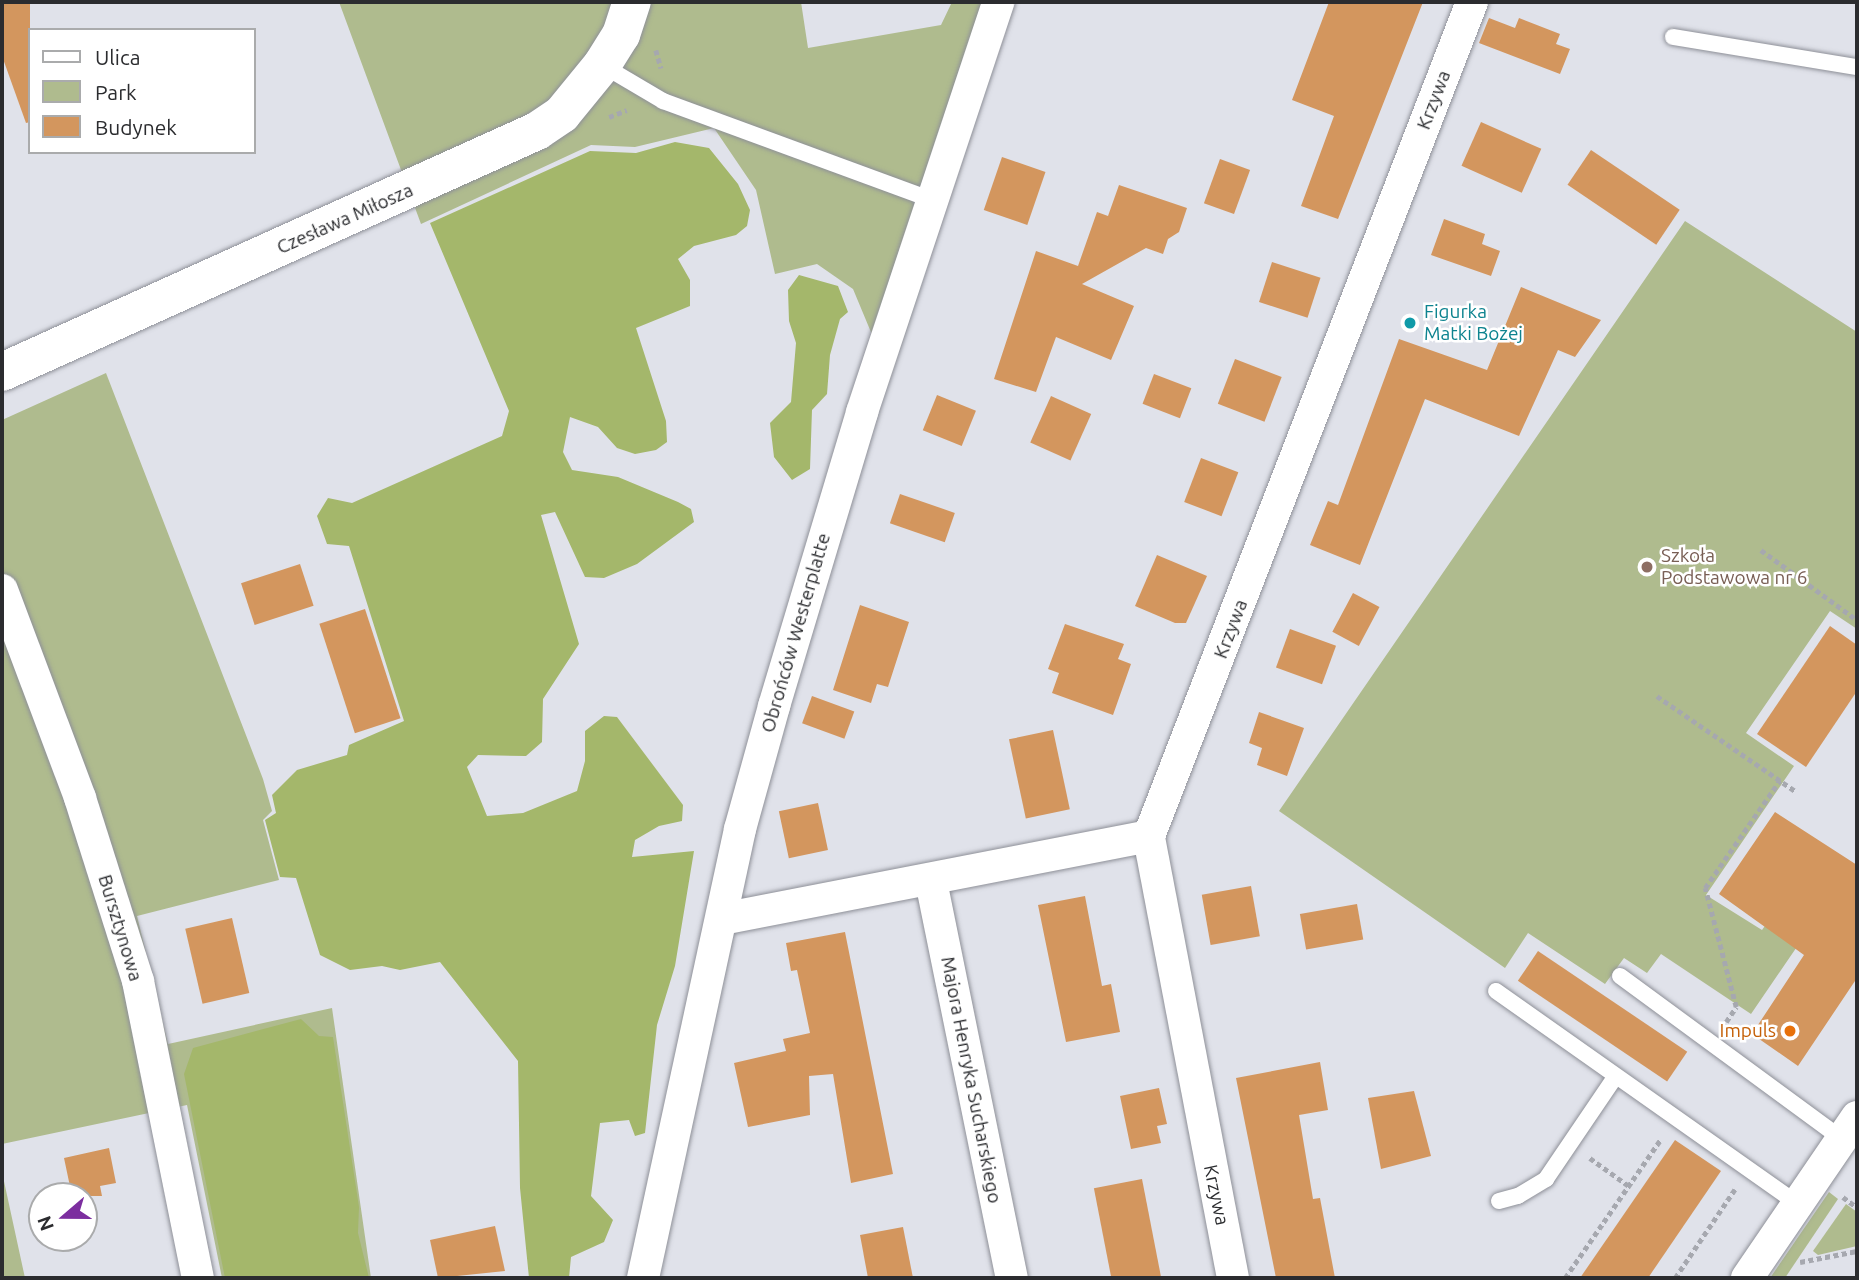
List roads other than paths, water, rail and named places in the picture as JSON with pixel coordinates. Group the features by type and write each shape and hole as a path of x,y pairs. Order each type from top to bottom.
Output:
{"street":[{"name":"Czesława Miłosza","path":"2,372 537,131 562,114 602,65 621,35 632,2"},
{"name":"Obrońców Westerplatte","path":"643,1278 740,829 774,706 932,200 998,2"},
{"name":"Krzywa","path":"1233,1278 1149,836 1472,2"},
{"name":"Bursztynowa","path":"2,590 80,798 138,981 198,1278"},
{"path":"722,919 931,881 1149,836"},
{"name":"Majora Henryka Sucharskiego","path":"931,881 1012,1278"},
{"path":"1747,1278 1850,1128"}],"lane":[{"path":"1673,37 1857,66"},
{"path":"602,65 663,102 932,200"},
{"path":"1620,976 1712,1043 1850,1128"},
{"path":"1496,991 1798,1204"},
{"path":"1499,1201 1533,1189 1570,1144 1615,1077"}],"place":[{"name":"Figurka Matki Bożej","path":"1410,323"},
{"name":"Szkoła Podstawowa nr 6","path":"1647,567"},
{"name":"Impuls","path":"1790,1031"}]}
